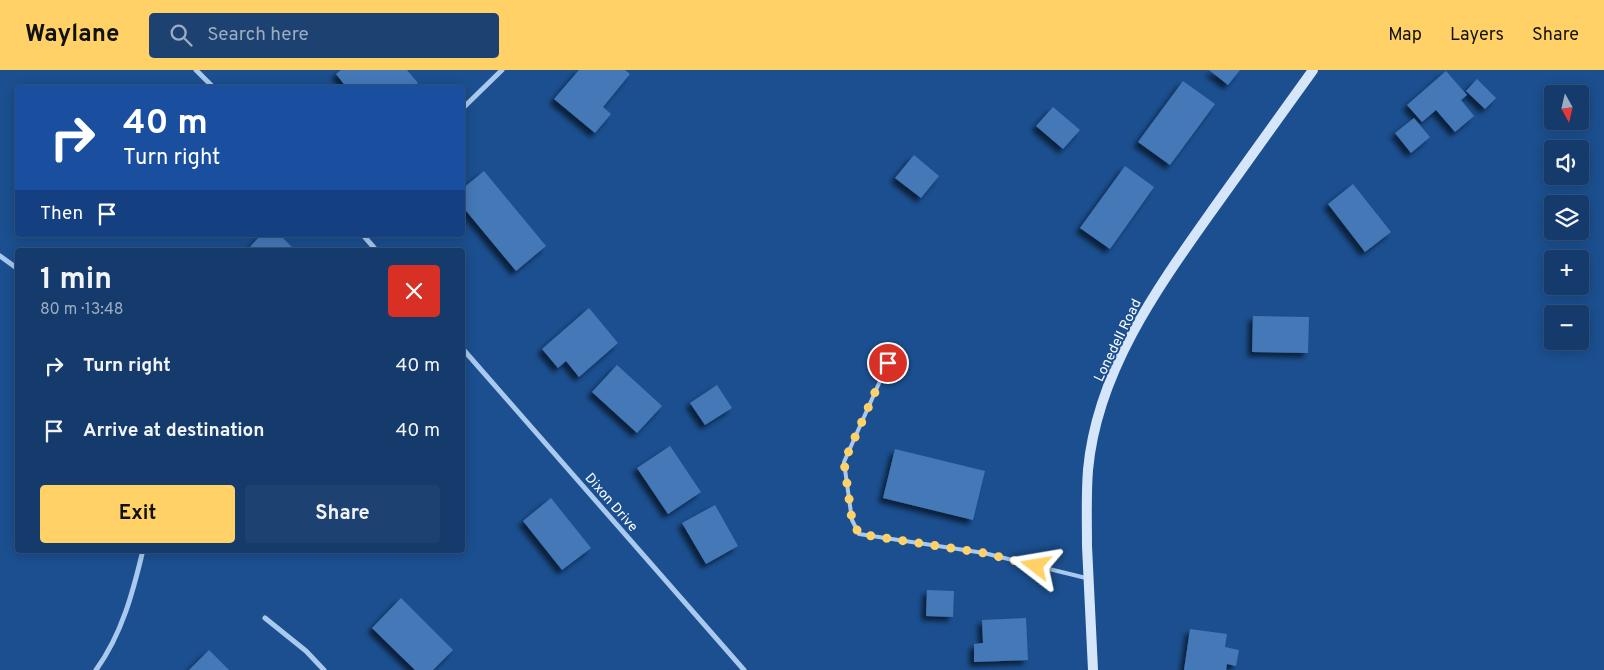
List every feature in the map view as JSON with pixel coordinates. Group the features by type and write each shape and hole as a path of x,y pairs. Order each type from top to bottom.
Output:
{"street":[{"path":"196,70 211,85"},
{"path":"465,106 502,70"},
{"name":"Lonedell Road","path":"1093,670 1088,579 1088,470 1098,418 1119,360 1148,303 1164,279 1313,70"},
{"path":"365,237 374,248"},
{"path":"0,256 15,267"},
{"name":"Dixon Drive","path":"465,351 744,670"},
{"path":"96,670 115,638 132,595 142,553"},
{"path":"265,618 306,651 324,670"}],"lane":[{"path":"888,363 844,462 852,520 859,534 984,553 1088,579"}],"building":[{"path":"341,70 407,70 418,83 416,85 345,85 336,74"},
{"path":"579,70 625,70 630,74 603,107 611,114 595,133 554,99"},
{"path":"1209,70 1240,70 1228,85"},
{"path":"1446,71 1467,95 1461,100 1474,116 1455,132 1436,110 1422,122 1407,105"},
{"path":"1477,79 1496,98 1485,109 1466,91"},
{"path":"1183,81 1215,104 1170,165 1138,142"},
{"path":"1053,107 1080,130 1063,149 1036,126"},
{"path":"1414,118 1430,137 1411,153 1395,133"},
{"path":"914,155 939,176 921,198 895,178"},
{"path":"1125,166 1154,187 1110,249 1080,228"},
{"path":"484,171 546,246 516,271 465,210 465,187"},
{"path":"1353,184 1391,232 1365,252 1328,204"},
{"path":"259,237 282,237 293,248 249,248"},
{"path":"589,308 618,343 579,377 566,361 558,368 542,349"},
{"path":"1253,316 1309,317 1308,353 1252,352"},
{"path":"617,365 662,406 637,433 592,392"},
{"path":"717,385 732,408 705,425 690,403"},
{"path":"670,446 701,492 668,514 637,468"},
{"path":"895,449 985,471 973,520 883,498"},
{"path":"551,498 591,548 562,570 523,521"},
{"path":"715,505 738,546 706,564 682,523"},
{"path":"927,590 954,591 953,617 926,616"},
{"path":"401,598 453,650 433,670 415,670 372,628"},
{"path":"1026,618 1028,660 974,662 974,644 983,643 982,620"},
{"path":"1190,629 1227,634 1225,647 1239,650 1236,666 1227,664 1226,670 1184,670"},
{"path":"209,650 229,670 189,670"}],"route":[{"path":"888,363 844,462 852,520 859,534 984,553 1036,566"}]}
